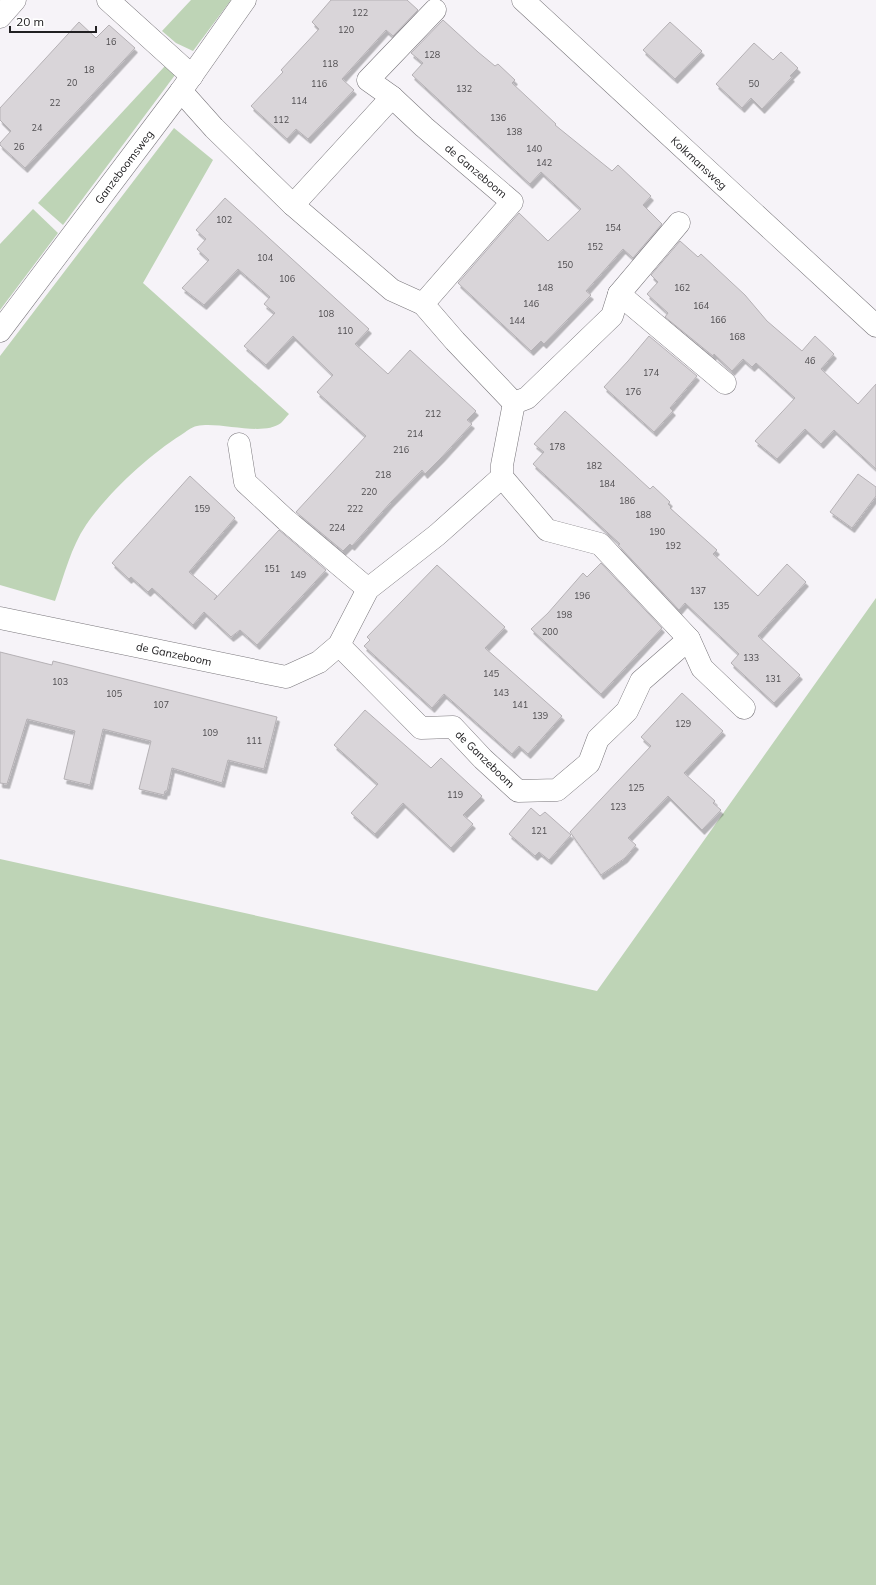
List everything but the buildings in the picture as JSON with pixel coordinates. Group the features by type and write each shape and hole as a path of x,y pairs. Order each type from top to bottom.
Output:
{"street":[{"path":"0,17 16,0"},
{"path":"108,0 186,84 214,128 293,205 392,290 423,304 455,341 514,403"},
{"name":"Ganzeboomsweg","path":"0,331 186,84 245,0"},
{"name":"Kolkmansweg","path":"523,0 876,326"},
{"name":"de Ganzeboom","path":"423,304 512,202 424,127 392,97 368,80 435,10"},
{"path":"293,205 392,97"},
{"path":"514,403 527,398 612,316 618,294 680,223"},
{"path":"618,294 725,383"},
{"path":"514,403 502,465 502,477 547,530 600,544 689,639 702,668 744,708"},
{"path":"239,444 245,482 286,520 368,589"},
{"name":"de Ganzeboom","path":"0,618 286,677 319,662 339,645 368,589 437,535 502,477"},
{"name":"de Ganzeboom","path":"339,645 421,728 453,727 483,759 518,792 557,790 589,763 598,739 627,711 641,681 689,639"}],"green space":[{"path":"191,0 231,0 193,51 176,43 162,31"},
{"path":"165,66 175,75 63,225 38,203"},
{"path":"174,128 213,160 143,283 289,414 281,423 273,427 263,429 217,425 195,427 156,453 117,488 86,525 72,552 55,601 0,585 0,356"},
{"path":"33,209 58,233 0,310 0,244"},
{"path":"876,598 876,1585 0,1585 0,859 597,991"}]}
